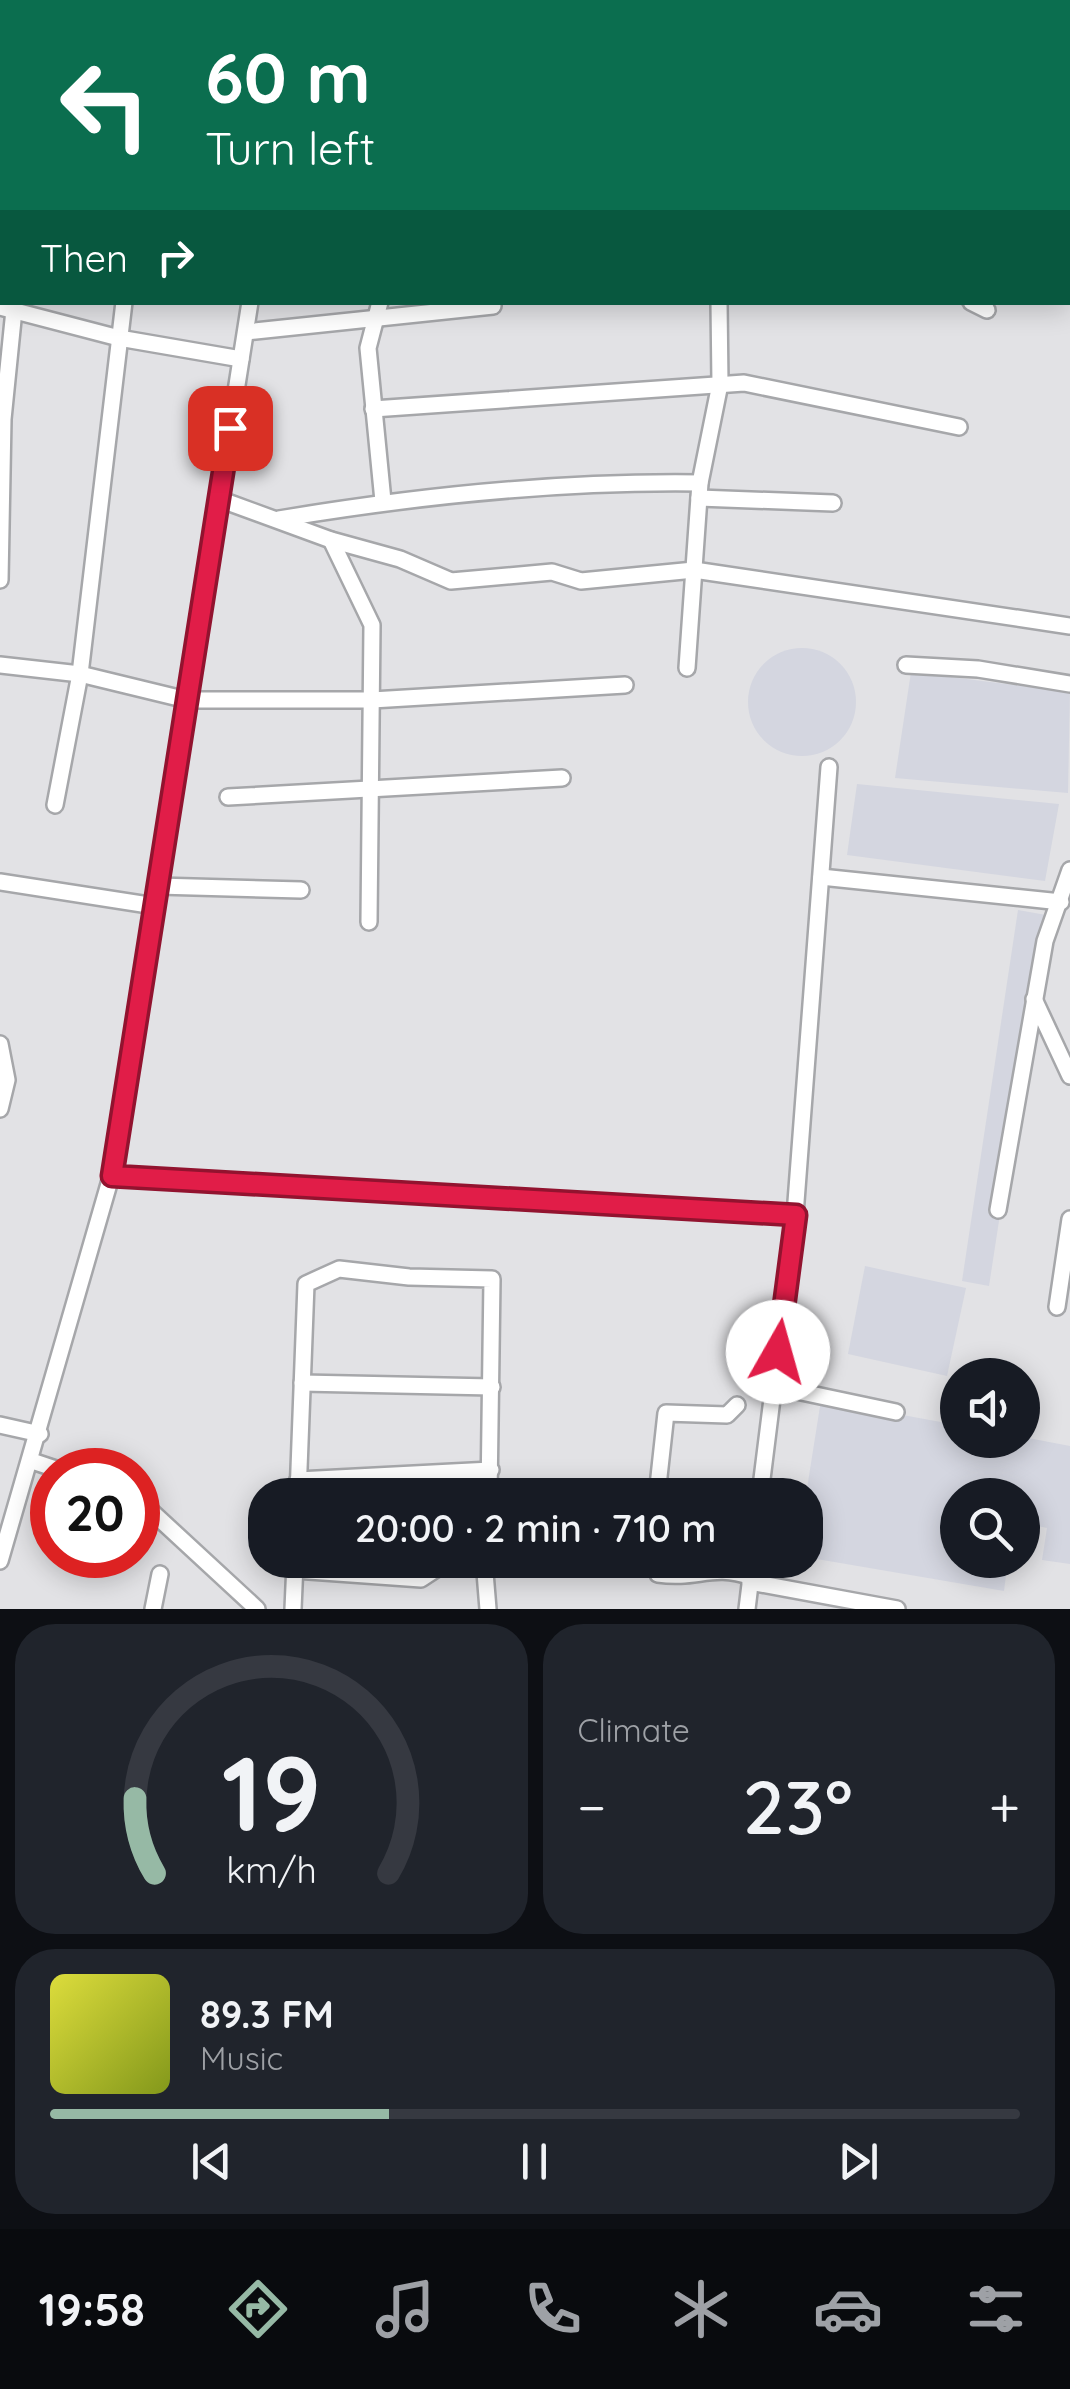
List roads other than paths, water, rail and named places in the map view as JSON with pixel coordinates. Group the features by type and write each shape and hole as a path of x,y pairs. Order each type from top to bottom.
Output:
{"street":[{"path":"55,805 80,674 124,305"},
{"path":"36,1448 112,1176 250,305"},
{"path":"687,668 699,490 720,384 720,305"},
{"path":"977,305 987,310"},
{"path":"246,332 378,310 493,306"},
{"path":"0,580 7,309 120,338 241,359"},
{"path":"378,310 368,348 383,501"},
{"path":"374,409 744,382 959,427"},
{"path":"275,520 383,501 646,482 833,504"},
{"path":"219,498 331,540 400,559 450,581 552,572 581,581 694,570 1070,626"},
{"path":"331,540 372,625 369,922"},
{"path":"0,664 80,674 188,700 372,700 625,686"},
{"path":"906,664 978,669 1070,684"},
{"path":"762,1478 796,1215 829,767"},
{"path":"228,797 562,778"},
{"path":"998,1210 1045,941 1062,902 1070,870"},
{"path":"821,877 1062,902"},
{"path":"0,882 155,906"},
{"path":"158,886 301,890"},
{"path":"1034,999 1070,1076"},
{"path":"0,1044 7,1080 0,1110"},
{"path":"112,1176 796,1215"},
{"path":"1057,1307 1070,1219"},
{"path":"298,1478 306,1284 339,1269 409,1278 492,1278 490,1478"},
{"path":"302,1383 492,1387"},
{"path":"773,1386 896,1412"},
{"path":"660,1478 666,1413 727,1416 737,1405"},
{"path":"0,1425 40,1434"},
{"path":"1,1557 30,1467"},
{"path":"400,1478 491,1470"},
{"path":"160,1519 257,1609"},
{"path":"154,1609 159,1578"},
{"path":"293,1609 294,1578"},
{"path":"485,1578 488,1609"},
{"path":"747,1609 750,1578"},
{"path":"771,1578 897,1609"}]}
